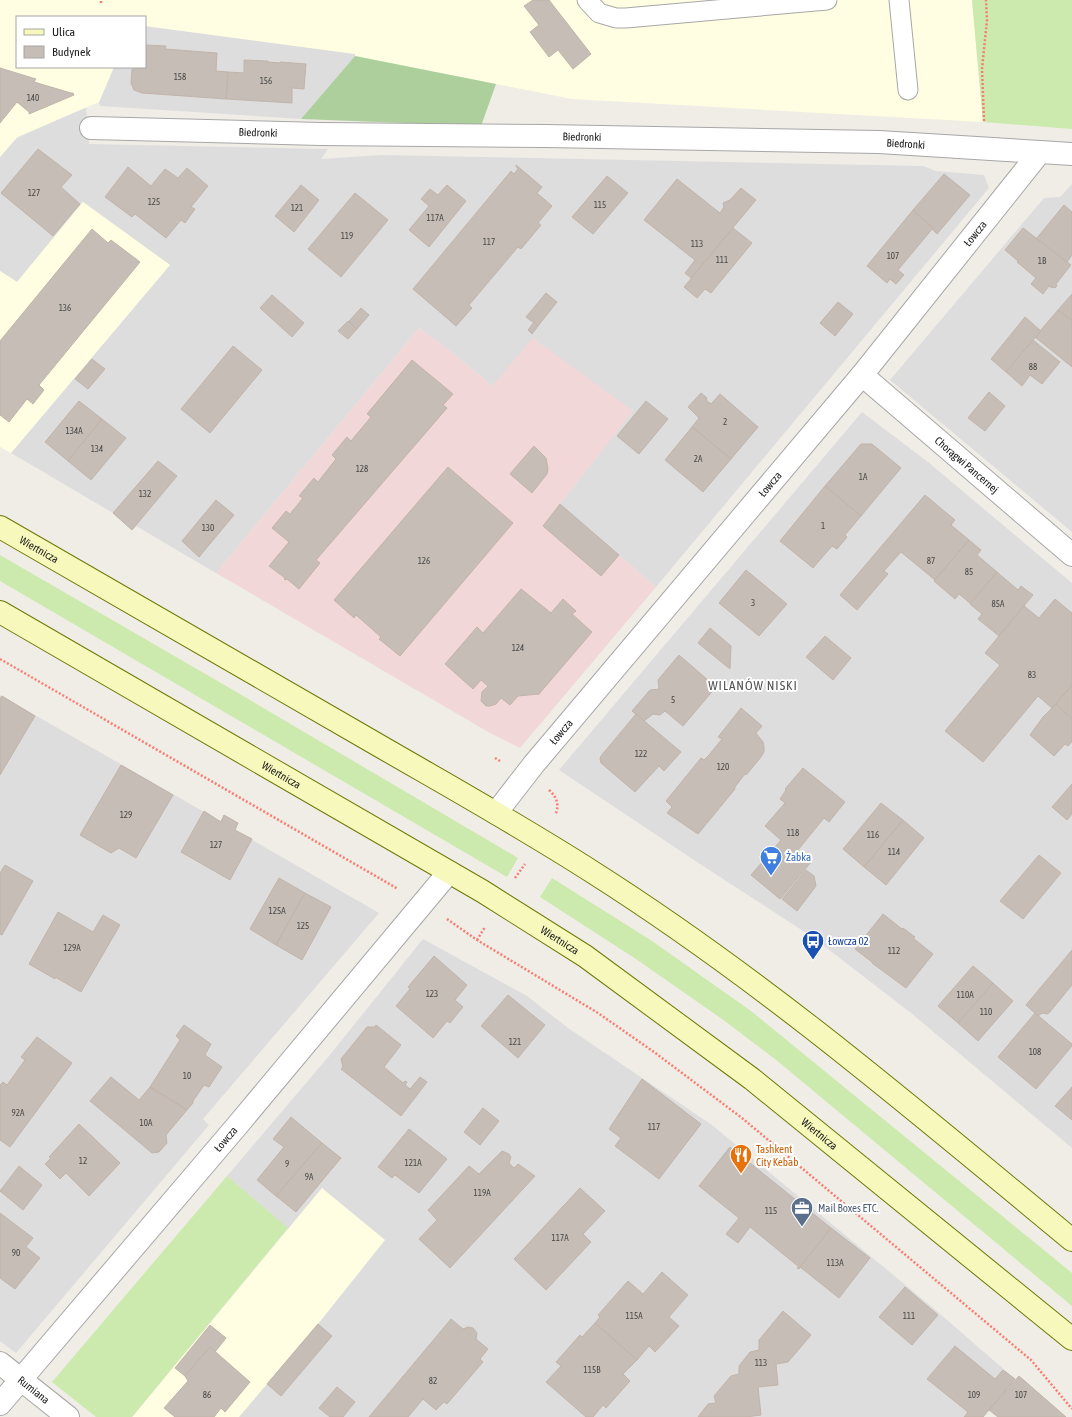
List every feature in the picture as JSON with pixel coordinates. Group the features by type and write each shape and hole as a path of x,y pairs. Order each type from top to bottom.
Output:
{"main road":[{"name":"Wiertnicza","path":"0,527 496,813 601,877 684,933 781,1003 895,1093 1072,1240"},
{"name":"Wiertnicza","path":"0,612 449,872 585,956 752,1079 1072,1339"}],"street":[{"name":"Biedronki","path":"91,128 321,134 546,136 871,142 1072,154"},
{"name":"Łowcza","path":"496,813 534,764 862,375 1040,152"},
{"name":"Chorągwi Pancernej","path":"862,375 1072,555"},
{"name":"Łowcza","path":"0,1404 236,1127 449,872"},
{"name":"Rumiana","path":"0,1363 68,1417"}],"lane":[{"path":"587,0 599,13 616,18 827,0"},
{"path":"899,0 908,90"}],"path":[{"path":"984,148 982,69 987,20 986,0"},
{"path":"0,659 403,891"},
{"path":"546,789 556,797 558,803 557,811 553,818"},
{"path":"514,881 526,862"},
{"path":"445,918 477,940 598,1013 654,1052 742,1118 1031,1360 1072,1409"},
{"path":"477,940 486,925"}],"shaded area":[{"path":"0,0 972,0 983,122 572,99 355,56 355,54 146,26 146,16 16,16 16,68 114,68 99,102 17,137 0,157"},
{"path":"146,26 355,54 355,56 301,119 100,106 99,102 114,68 146,68"},
{"path":"86,107 89,144 328,149 321,159 381,155 923,166 936,171 984,175 989,188 656,587 560,504 633,410 492,386 454,354 419,328 216,573 136,526 132,530 113,513 11,453 170,265 83,202 17,282 0,271 0,157 17,138"},
{"path":"1072,184 1072,532 890,380 1044,198 1060,197"},
{"path":"83,202 170,265 11,453 0,447 0,271 17,282"},
{"path":"419,328 454,354 492,386 533,338 633,411 560,504 656,587 520,748 490,733 216,573"},
{"path":"862,412 928,462 1072,583 1072,1148 911,1013 811,936 559,770"},
{"path":"0,695 220,821 224,815 238,823 235,830 379,913 203,1119 209,1125 16,1353 0,1341"},
{"path":"423,939 527,996 568,1028 712,1125 932,1307 1015,1379 983,1417 132,1417 288,1229 227,1176 329,1056"},
{"path":"322,1188 385,1240 318,1324 239,1417 132,1417"}],"green space":[{"path":"972,0 1072,0 1072,129 983,122"},
{"path":"355,56 496,84 481,126 301,119"},
{"path":"0,555 518,858 507,877 0,581"},
{"path":"552,878 652,941 751,1011 1072,1273 1072,1306 775,1059 722,1019 636,959 540,897"},
{"path":"227,1176 288,1228 132,1417 96,1417 52,1382"}],"building":[{"path":"533,0 549,0 591,54 573,69 558,50 549,57 530,32 539,25 524,6"},
{"path":"146,45 166,46 165,49 217,53 216,71 228,72 226,99 142,93 134,90 131,83 132,69 146,68"},
{"path":"244,60 306,64 304,89 292,88 292,103 226,99 228,72 244,73"},
{"path":"0,68 36,79 34,82 73,93 74,95 29,114 29,112 17,102 0,123"},
{"path":"38,149 72,175 61,187 80,204 53,236 1,193"},
{"path":"516,165 542,187 537,193 552,206 538,223 541,225 521,249 518,247 469,305 472,308 456,326 413,289 511,171 514,174 518,169"},
{"path":"128,167 151,186 165,169 178,178 187,168 208,186 191,207 195,209 185,223 181,220 166,238 135,214 132,217 105,197"},
{"path":"944,174 970,195 937,234 932,229 933,228 913,210"},
{"path":"607,176 628,193 593,234 572,217"},
{"path":"677,179 720,213 724,207 723,203 730,200 741,188 756,200 691,278 685,273 695,260 644,220"},
{"path":"301,185 319,200 294,232 275,216"},
{"path":"447,185 466,201 429,247 409,230 429,206 421,199 430,189 438,195"},
{"path":"355,193 388,220 341,277 308,249"},
{"path":"1064,205 1072,212 1072,255 1067,262 1036,239"},
{"path":"913,210 933,228 898,270 904,275 896,284 890,279 887,283 867,266"},
{"path":"733,228 752,243 711,293 705,289 697,298 684,287"},
{"path":"1023,228 1071,265 1056,284 1057,286 1052,288 1049,286 1043,294 1031,284 1036,278 1005,250"},
{"path":"92,229 108,243 111,240 140,262 39,385 44,390 33,404 27,399 9,422 0,415 0,341"},
{"path":"546,293 557,302 538,326 526,317"},
{"path":"1072,294 1072,321 1058,310"},
{"path":"272,295 304,323 292,337 260,308"},
{"path":"838,302 853,314 835,336 820,323"},
{"path":"361,308 369,315 357,329 349,321"},
{"path":"1058,310 1072,321 1072,367 1035,337"},
{"path":"1025,317 1041,331 1006,372 991,359"},
{"path":"348,321 357,329 348,339 338,331"},
{"path":"534,322 538,326 532,334 528,330"},
{"path":"1033,340 1060,362 1042,384 1030,375 1022,386 1006,372"},
{"path":"233,346 262,370 210,433 181,409"},
{"path":"92,359 105,369 88,389 75,379"},
{"path":"412,360 453,394 443,405 447,408 316,560 320,563 299,589 269,566 289,542 272,528 286,511 290,514 303,498 299,496 314,478 318,482 336,459 332,455 347,437 351,441 371,417 367,414"},
{"path":"989,392 1005,406 985,431 968,418"},
{"path":"701,393 711,404 720,394 758,427 731,459 692,427 699,418 688,407"},
{"path":"79,401 102,419 68,461 45,442"},
{"path":"646,401 668,419 639,454 617,436"},
{"path":"102,419 126,438 91,480 68,461"},
{"path":"692,427 731,459 703,492 665,460"},
{"path":"861,444 872,444 901,468 861,516 825,486"},
{"path":"534,446 546,458 548,469 547,474 532,493 510,474"},
{"path":"158,461 177,476 132,530 113,513"},
{"path":"448,467 513,523 400,656 379,639 381,637 356,615 354,618 334,600"},
{"path":"825,486 861,516 845,535 847,537 837,549 832,546 813,568 780,541"},
{"path":"925,495 955,520 951,525 969,540 935,580 901,552 884,571 888,574 857,610 840,595"},
{"path":"216,500 234,515 199,557 182,541"},
{"path":"560,504 619,555 601,576 543,526"},
{"path":"969,540 981,550 977,555 997,572 971,604 959,594 955,599 934,581"},
{"path":"746,570 787,604 759,636 719,603"},
{"path":"997,572 1018,590 1021,586 1033,595 999,636 978,619 982,614 970,604"},
{"path":"521,589 551,613 563,599 576,611 572,614 592,632 539,694 518,696 510,705 501,698 496,704 486,706 481,701 482,692 488,686 481,680 473,689 445,664 477,627 483,633"},
{"path":"1055,599 1072,613 1072,685 1052,708 1038,696 983,762 945,731 1000,665 985,653 1024,606 1039,618"},
{"path":"710,628 731,646 730,669 698,643"},
{"path":"825,636 851,658 833,680 806,657"},
{"path":"679,655 716,687 683,726 665,711 660,715 653,714 644,721 632,711 650,690 659,689 658,680"},
{"path":"1072,685 1072,719 1056,704"},
{"path":"2,696 35,716 0,775 0,699"},
{"path":"1056,704 1072,719 1072,742 1068,746 1065,744 1054,756 1030,735 1043,717"},
{"path":"741,708 762,726 756,733 763,742 764,752 698,834 667,813 672,807 666,801 701,758 704,760 722,739 718,737"},
{"path":"636,714 681,752 664,771 659,766 635,792 601,763 600,759"},
{"path":"121,765 173,795 136,858 119,848 111,853 80,835"},
{"path":"803,768 845,802 829,822 824,818 798,850 812,861 780,899 751,875 781,840 765,826 785,803 780,799 786,790 785,789"},
{"path":"1072,784 1072,814 1067,820 1052,807"},
{"path":"881,803 903,820 864,867 843,849"},
{"path":"204,811 221,822 224,815 238,823 235,830 252,839 230,880 181,852"},
{"path":"903,820 924,838 886,885 864,867"},
{"path":"1039,855 1061,873 1023,919 1000,901"},
{"path":"5,865 33,881 2,935 0,934 0,873"},
{"path":"806,870 814,876 816,886 797,911 782,899"},
{"path":"279,878 305,893 276,945 250,929"},
{"path":"305,893 331,907 302,960 276,945"},
{"path":"58,912 93,932 103,915 120,925 81,992 29,964"},
{"path":"883,914 915,937 913,938 933,954 906,988 855,949"},
{"path":"1072,950 1072,985 1049,1013 1042,1013 1038,1016 1026,1005"},
{"path":"434,956 467,985 455,1000 463,1007 450,1023 447,1021 433,1038 396,1006 410,989 408,987"},
{"path":"973,966 993,983 958,1023 938,1006"},
{"path":"993,983 1013,1001 978,1041 958,1023"},
{"path":"508,995 545,1025 518,1058 481,1026"},
{"path":"1035,1013 1072,1044 1072,1046 1036,1089 998,1057"},
{"path":"184,1025 211,1044 205,1055 222,1067 209,1087 204,1085 187,1110 150,1087 180,1040 176,1036"},
{"path":"376,1025 401,1045 384,1067 403,1083 405,1081 407,1082 405,1085 410,1089 420,1077 427,1082 401,1116 341,1069 343,1067 341,1059 367,1027 375,1027"},
{"path":"37,1037 72,1063 10,1147 0,1140 0,1085 3,1082 7,1085 25,1060 21,1057"},
{"path":"111,1077 139,1100 150,1087 187,1110 166,1135 167,1143 159,1152 152,1153 90,1101"},
{"path":"642,1079 701,1124 659,1179 615,1146 621,1138 609,1129"},
{"path":"1072,1087 1072,1120 1055,1106"},
{"path":"483,1108 499,1121 480,1145 464,1132"},
{"path":"291,1117 322,1143 276,1196 257,1180 284,1147 273,1139"},
{"path":"79,1124 120,1163 89,1196 66,1173 60,1179 45,1164 51,1158 49,1157"},
{"path":"409,1129 447,1159 419,1193 395,1175 392,1178 378,1167"},
{"path":"322,1143 341,1158 296,1212 276,1196"},
{"path":"730,1147 831,1228 799,1269 797,1268 799,1267 750,1227 738,1243 726,1234 739,1218 699,1186"},
{"path":"502,1151 509,1154 511,1157 509,1163 514,1168 518,1164 535,1176 450,1268 419,1239 437,1220 428,1210 469,1166 479,1174"},
{"path":"19,1166 42,1185 23,1210 0,1191"},
{"path":"580,1188 605,1211 583,1234 591,1242 546,1290 514,1259"},
{"path":"0,1213 33,1238 26,1247 40,1258 15,1289 0,1278"},
{"path":"831,1228 870,1258 839,1298 800,1267"},
{"path":"662,1272 688,1295 669,1317 679,1326 655,1352 649,1346 637,1360 595,1323 600,1317 598,1315 628,1281 643,1294"},
{"path":"905,1287 938,1315 912,1345 879,1317"},
{"path":"783,1311 811,1335 788,1362 776,1364 778,1385 758,1387 761,1415 746,1417 698,1417 708,1404 716,1403 714,1396 731,1376 739,1374 739,1366 750,1352 759,1350 759,1340"},
{"path":"451,1319 463,1329 468,1327 473,1328 477,1333 476,1339 488,1349 480,1359 483,1362 447,1404 444,1402 436,1410 423,1399 408,1417 369,1417"},
{"path":"595,1323 637,1360 623,1374 630,1381 606,1408 603,1405 593,1417 586,1417 546,1382 561,1366 556,1362 580,1335 582,1337"},
{"path":"318,1324 332,1336 281,1396 267,1384"},
{"path":"210,1325 226,1338 215,1352 210,1347 185,1376 175,1368"},
{"path":"955,1346 995,1379 1003,1370 1015,1379 983,1417 964,1417 968,1412 927,1379"},
{"path":"210,1347 250,1382 225,1412 221,1408 214,1417 175,1417 164,1408 188,1381 185,1376"},
{"path":"1019,1376 1066,1417 998,1417 989,1410"},
{"path":"337,1387 355,1402 343,1417 330,1417 319,1408"}],"place":[{"name":"Żabka","path":"771,876"},
{"name":"Łowcza 02","path":"813,960"},
{"name":"Tashkent City Kebab","path":"741,1174"},
{"name":"Mail Boxes ETC.","path":"802,1228"}],"district":[{"name":"WILANÓW NISKI","path":"753,685"}]}
